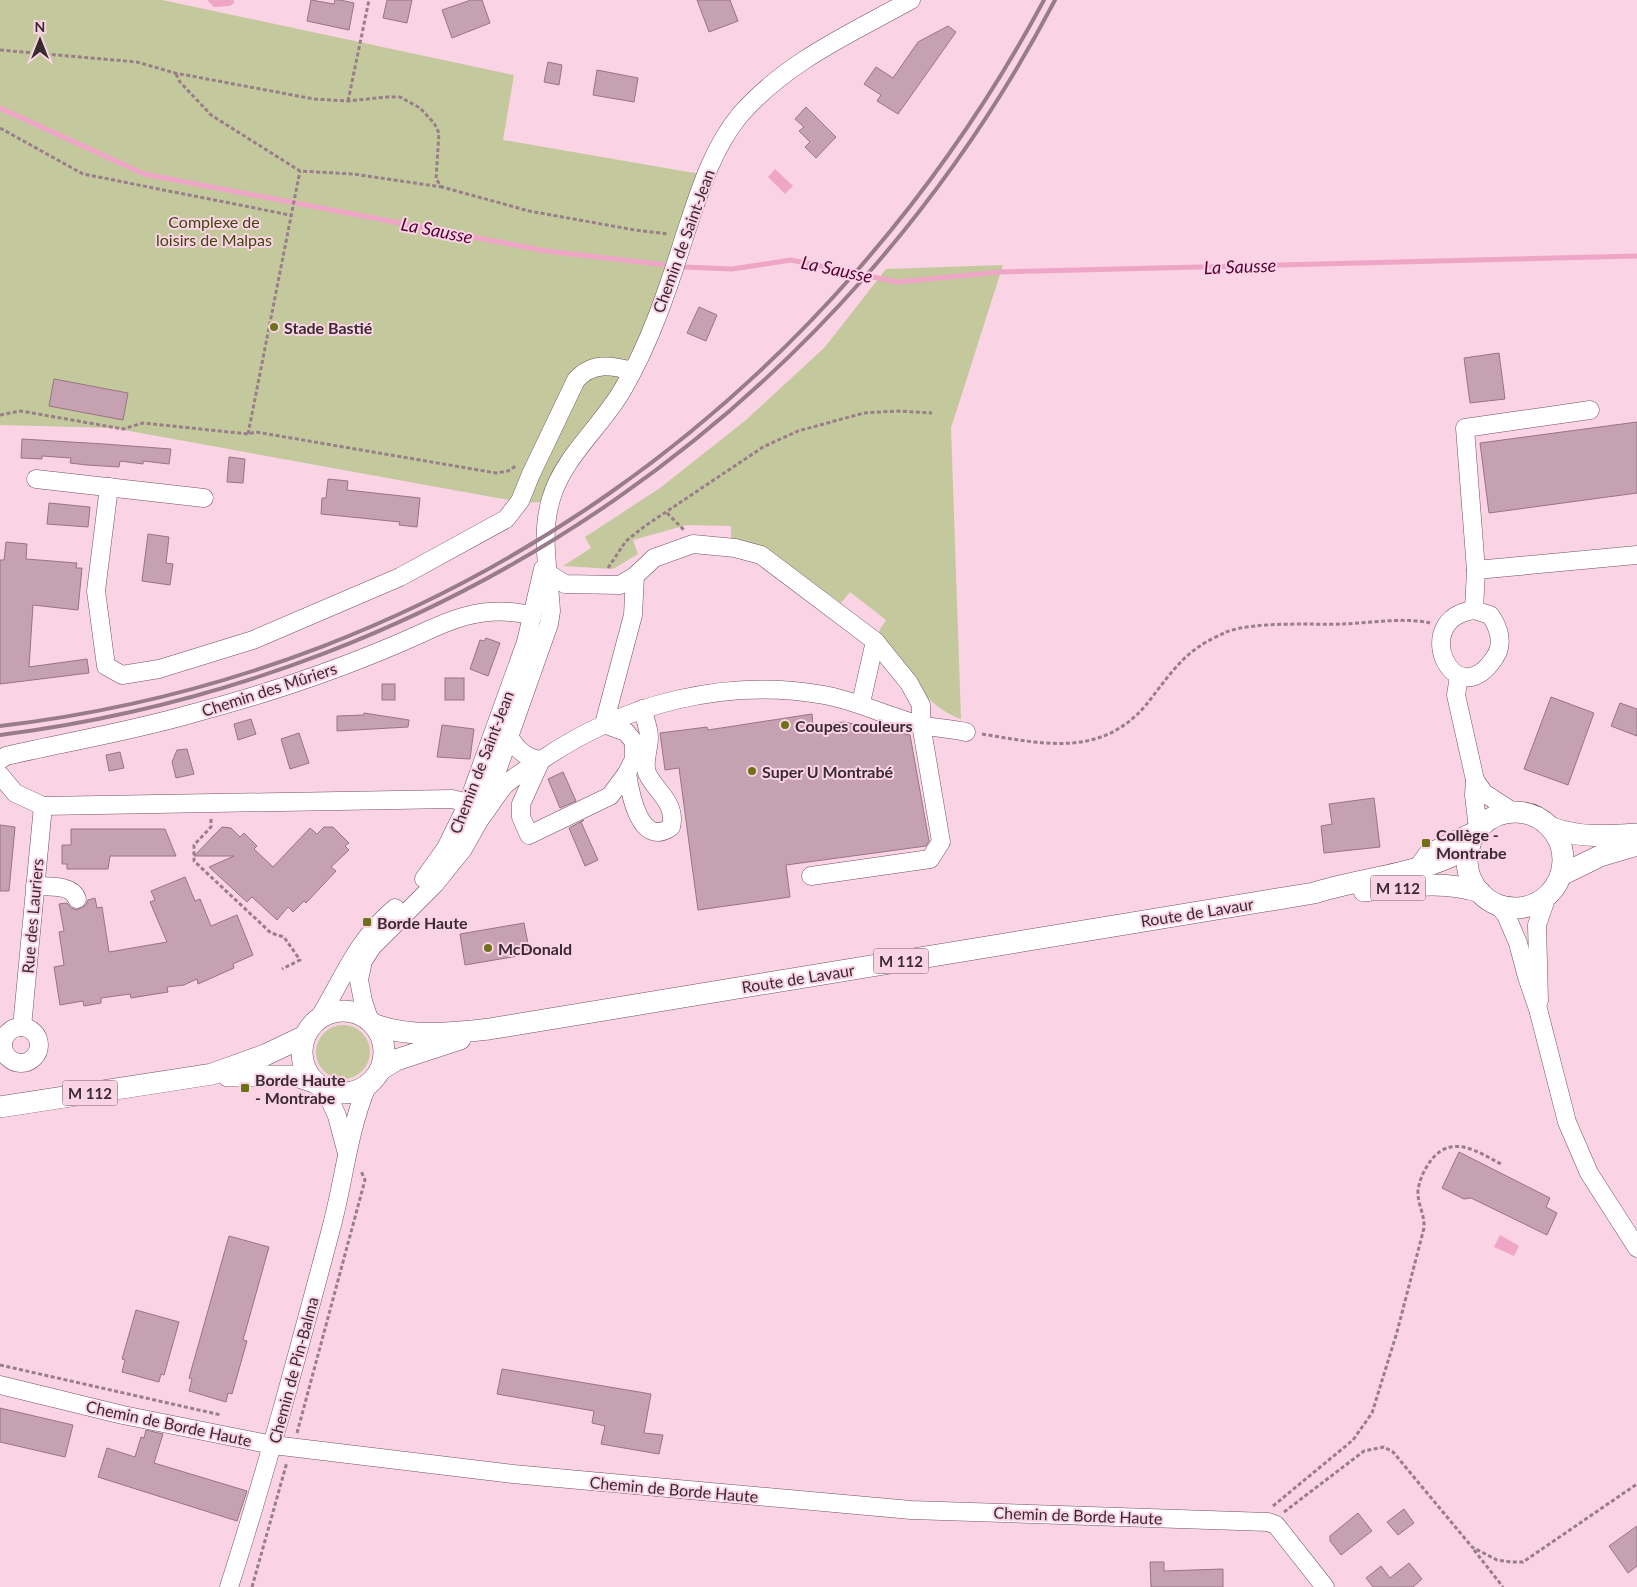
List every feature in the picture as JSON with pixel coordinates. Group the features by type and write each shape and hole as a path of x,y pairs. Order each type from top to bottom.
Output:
{"main road":[{"path":"1637,834 1592,836 1566,833 1552,828 1534,815 1513,812 1494,817 1474,837 1467,857 1468,870 1473,882 1488,898 1523,907 1535,903 1546,896 1561,875 1600,856 1637,846"},
{"path":"1552,828 1563,851 1561,875"},
{"name":"Route de Lavaur","path":"372,1022 391,1031 412,1033 442,1034 489,1029 1314,893 1338,885 1418,867 1458,854 1474,837"},
{"name":"Route de Lavaur","path":"1314,893 1340,893 1438,884 1466,887 1488,898"},
{"path":"344,1010 362,1014 372,1022 384,1047 374,1078 346,1093 319,1086 303,1065 302,1045 305,1036 319,1018 335,1011 344,1010"},
{"name":"Route de Lavaur","path":"374,1078 396,1060 489,1029"},
{"name":"M 112","path":"212,1074 265,1055 305,1036"},
{"name":"M 112","path":"0,1107 212,1074 296,1076 319,1086"}],"street":[{"name":"Chemin de Saint-Jean","path":"372,1022 359,980 363,962 372,947 434,885 463,849 480,818 549,624 539,607 546,554 548,510 556,487 567,468 610,410 632,371 671,276 678,243 700,187 717,151 739,117 780,77 806,58 911,0"},
{"path":"109,487 96,591 106,666 122,675 158,670 253,640 400,577 506,519 520,501 576,380 583,372 602,366 614,366 632,371"},
{"path":"1474,610 1476,570 1465,428 1590,410"},
{"path":"36,479 204,498"},
{"path":"549,574 565,584 620,584 635,576 654,558 693,544 735,548 761,555 875,641 909,683 920,705 921,724 941,842 930,859 812,876"},
{"name":"Chemin de Saint-Jean","path":"319,1018 350,958 366,936 417,888 431,872 456,830 499,720 539,607 549,574 546,554"},
{"path":"1476,570 1637,555"},
{"path":"604,724 633,615 635,576"},
{"path":"539,607 565,584"},
{"name":"Chemin des Mûriers","path":"0,760 6,756 186,716 289,685 355,661 470,614 495,611 527,614 539,607"},
{"path":"1474,610 1490,615 1497,624 1499,633 1497,653 1486,671 1471,677 1459,676 1447,667 1442,658 1440,644 1444,629 1455,616 1462,612 1474,610"},
{"path":"861,704 875,641"},
{"path":"1459,676 1456,695 1475,780 1474,837"},
{"path":"0,775 15,793 43,806 428,801 452,799 468,803 480,818 506,784 541,760 604,724 642,708 698,695 736,690 783,690 824,695 861,704 921,724 966,732"},
{"path":"627,773 633,804 642,822 650,830 657,833 664,832 671,827 674,817 668,801 647,772 649,738 647,722 642,708"},
{"path":"499,720 520,752 534,759 541,760"},
{"path":"541,760 521,804 521,817 529,835 610,796 627,773 634,759 634,742 626,732 604,724"},
{"path":"1475,780 1484,793 1513,812"},
{"path":"428,801 447,810 456,830"},
{"name":"Rue des Lauriers","path":"22,1027 43,806"},
{"path":"35,886 61,888 71,891 77,899"},
{"path":"1538,1009 1540,975 1537,925 1546,896"},
{"path":"1488,898 1506,915 1518,943 1526,977 1538,1009 1567,1122 1589,1173 1637,1248"},
{"path":"22,1027 34,1032 39,1049 32,1060 21,1064 10,1060 1,1051 6,1033 22,1027"},
{"name":"Chemin de Pin-Balma","path":"229,1587 273,1445 335,1216 346,1151 374,1078"},
{"name":"Chemin de Pin-Balma","path":"319,1086 337,1116 346,1151"},
{"name":"Chemin de Borde Haute","path":"0,1385 123,1415 273,1445 513,1474 911,1510 1261,1521"},
{"path":"1261,1521 1276,1525 1325,1587"}],"path":[{"path":"348,101 369,0"},
{"path":"0,50 137,62 175,73 314,99 348,101 387,97 400,98 420,108 434,123 439,133 436,179 442,187"},
{"path":"175,73 180,82 211,115 300,171 353,174 442,187 529,211 678,243"},
{"path":"0,128 83,174 290,215"},
{"path":"248,434 300,171"},
{"path":"0,415 21,411 123,429 143,423 248,434 256,432 496,473 508,471 522,459"},
{"path":"600,571 608,568 626,541 645,526 763,447 798,431 864,413 897,411 932,413"},
{"path":"667,513 693,544"},
{"path":"966,732 1051,745 1085,742 1113,733 1133,720 1181,662 1193,652 1227,632 1262,627 1402,622 1428,623 1444,629"},
{"path":"210,804 211,827 194,845 194,861 271,933 284,937 291,944 300,960 282,969"},
{"path":"1261,1521 1353,1440 1372,1413 1422,1236 1425,1220 1419,1203 1418,1191 1420,1178 1428,1164 1438,1152 1448,1146 1459,1145 1470,1147 1501,1164"},
{"path":"0,1365 228,1417"},
{"path":"252,1587 291,1447"},
{"path":"1261,1521 1286,1511 1364,1451 1384,1447 1393,1452 1502,1587"},
{"path":"1472,1548 1497,1560 1523,1562 1637,1484"}],"green space":[{"name":"Complexe de loisirs de Malpas","path":"0,0 162,0 514,75 503,140 706,175 647,338 550,501 529,503 492,497 113,428 0,425"},
{"path":"1003,265 951,428 961,719 936,705 904,670 879,631 886,620 850,592 841,603 765,548 731,538 731,526 687,525 633,540 638,554 613,569 563,566 591,548 585,537 660,488 746,420 825,347 886,269"},
{"path":"338,1025 348,1025 358,1029 366,1037 370,1052 366,1067 358,1075 348,1079 338,1079 328,1075 320,1067 316,1057 316,1047 320,1037 328,1029"}],"shaded area":[{"path":"207,0 234,0 234,3 230,6 214,7"},
{"path":"775,169 793,186 785,194 768,177"},
{"path":"1500,1235 1519,1246 1514,1256 1494,1247"}],"building":[{"path":"311,0 334,4 335,0 354,3 349,30 307,21"},
{"path":"387,0 412,0 407,23 383,18"},
{"path":"471,0 482,0 490,23 452,38 442,10"},
{"path":"697,0 730,0 738,21 709,32"},
{"path":"948,26 956,32 898,114 877,101 881,95 864,84 876,67 893,78 918,42"},
{"path":"548,62 562,65 559,85 544,82"},
{"path":"597,70 638,78 634,102 593,95"},
{"path":"806,107 836,137 816,158 805,147 810,142 799,131 804,127 795,119"},
{"path":"699,307 717,315 706,341 687,333"},
{"path":"1499,353 1505,399 1470,403 1464,358"},
{"path":"54,379 128,393 123,420 49,406"},
{"path":"1637,422 1637,493 1489,513 1480,443"},
{"path":"22,439 171,449 169,464 143,461 143,464 120,461 119,467 87,465 70,463 71,458 42,456 42,459 21,458"},
{"path":"229,457 245,459 243,483 227,482"},
{"path":"328,479 348,481 347,490 420,498 417,527 399,525 400,522 321,514 322,498 326,498"},
{"path":"49,503 90,507 88,527 47,524"},
{"path":"148,534 169,537 166,563 173,564 170,585 142,581"},
{"path":"6,542 27,544 26,559 77,563 76,568 82,568 78,610 33,605 29,667 87,659 89,673 0,684 0,560 4,560"},
{"path":"486,638 500,643 488,676 470,669 480,640 484,641"},
{"path":"445,678 464,678 464,700 445,700"},
{"path":"382,684 395,684 395,700 382,700"},
{"path":"1551,697 1594,713 1568,785 1524,769"},
{"path":"1620,703 1637,709 1637,736 1611,726"},
{"path":"364,713 409,720 408,727 337,731 337,716 364,715"},
{"path":"812,714 813,726 844,722 910,735 929,841 926,846 786,865 790,897 698,910 679,768 665,770 660,733 707,727 708,730"},
{"path":"251,719 256,734 238,740 234,724"},
{"path":"442,725 474,729 470,759 437,757"},
{"path":"299,733 309,763 290,769 281,739"},
{"path":"187,749 194,774 176,778 172,762 177,750"},
{"path":"120,752 124,768 109,771 106,755"},
{"path":"563,772 576,801 560,808 548,779"},
{"path":"1374,798 1380,847 1324,853 1321,826 1332,824 1329,804"},
{"path":"584,820 581,822 598,860 585,866 569,828"},
{"path":"0,825 15,827 9,891 0,891"},
{"path":"222,827 231,828 240,837 244,833 257,846 254,849 273,867 310,828 317,834 324,827 333,827 349,843 345,846 349,850 331,867 336,871 306,903 304,901 293,912 288,907 277,920 252,897 247,902 209,867 234,856 194,856"},
{"path":"71,829 165,829 176,856 110,856 108,869 67,869 67,864 62,864 62,845 71,845"},
{"path":"185,877 195,901 200,899 211,926 237,915 253,955 233,964 234,968 198,984 197,979 184,985 167,987 168,992 131,998 130,994 101,998 101,1003 84,1006 83,1001 60,1005 54,967 64,965 59,932 64,931 59,904 67,903 71,908 77,910 86,905 88,900 95,898 97,908 102,907 109,952 167,942 150,902 155,900 151,891"},
{"path":"524,923 530,954 465,965 460,934"},
{"path":"1459,1152 1550,1198 1546,1207 1557,1213 1547,1235 1471,1198 1464,1199 1442,1188"},
{"path":"229,1236 269,1247 243,1340 247,1341 232,1394 228,1393 226,1402 189,1391 192,1379 189,1378"},
{"path":"136,1310 179,1322 164,1375 161,1374 159,1382 122,1372 125,1360 122,1359"},
{"path":"502,1369 651,1394 644,1433 663,1435 659,1454 601,1444 605,1426 592,1423 594,1411 497,1394"},
{"path":"0,1408 73,1425 65,1457 0,1442"},
{"path":"146,1430 163,1434 154,1463 247,1491 237,1521 98,1477 107,1448 135,1457 141,1437 144,1438"},
{"path":"1404,1509 1414,1523 1398,1535 1387,1522"},
{"path":"1358,1513 1372,1531 1341,1555 1330,1541 1330,1536"},
{"path":"1637,1526 1637,1566 1628,1573 1609,1546"},
{"path":"1150,1562 1164,1562 1164,1571 1223,1569 1223,1587 1151,1587"},
{"path":"1409,1563 1422,1579 1413,1587 1373,1587 1366,1578 1381,1566 1390,1578"}],"waterway":[{"name":"La Sausse","path":"0,108 144,174 546,251 684,267 732,269 791,260 897,282 1001,272 1637,256"}],"railway":[{"path":"0,726 166,696 323,646 472,578 611,492 739,390 854,273 956,143 1044,0"},
{"path":"0,735 167,703 326,653 477,584 618,498 747,395 864,278 967,145 1055,0"}],"place":[{"name":"Stade Bastié","path":"274,327"},
{"name":"Coupes couleurs","path":"785,725"},
{"name":"Super U Montrabé","path":"752,771"},
{"name":"Collège - Montrabe","path":"1426,843"},
{"name":"Borde Haute","path":"367,922"},
{"name":"McDonald","path":"488,948"},
{"name":"Borde Haute - Montrabe","path":"245,1088"}]}
